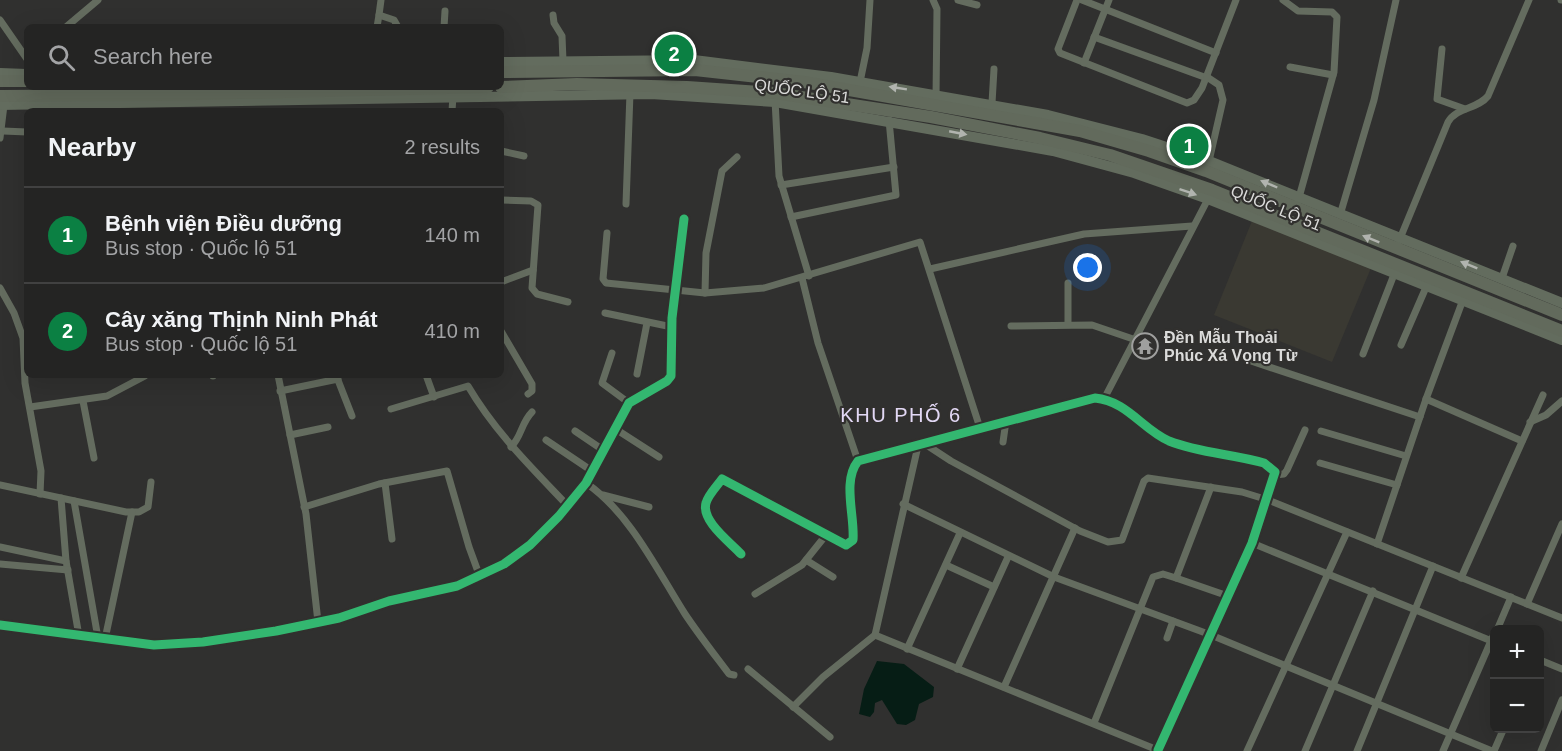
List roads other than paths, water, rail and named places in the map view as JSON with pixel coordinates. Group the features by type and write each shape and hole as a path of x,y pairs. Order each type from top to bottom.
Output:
{"highway":[{"name":"QUỐC LỘ 51","path":"504,72 702,70 830,82 936,99 1080,131 1221,171 1398,243 1562,315"},
{"path":"0,81 24,81"},
{"name":"QUỐC LỘ 51","path":"504,87 775,97 1089,150 1210,194 1464,296 1562,331"},
{"name":"QUỐC LỘ 51","path":"1,102 455,93 472,90"},
{"path":"1210,194 1221,171"}],"main road":[{"name":"QUỐC LỘ 51","path":"504,62 694,60 830,82 860,82 936,99 992,103 1104,128 1209,161 1221,171"},
{"path":"0,73 24,74"},
{"name":"QUỐC LỘ 51","path":"455,93 630,90"},
{"name":"QUỐC LỘ 51","path":"1,102 71,108 188,107 234,106 278,96"},
{"name":"QUỐC LỘ 51","path":"775,97 889,120 930,122"},
{"name":"QUỐC LỘ 51","path":"1210,194 1427,285 1464,296 1562,340"},
{"name":"QUỐC LỘ 51","path":"1398,243 1502,278 1562,303"}],"street":[{"path":"70,24 98,0"},
{"path":"378,24 381,0"},
{"path":"860,82 867,48 870,0"},
{"path":"933,0 937,9 936,99"},
{"path":"958,0 977,4"},
{"path":"1077,0 1058,49 1060,53 1187,103 1198,96 1236,0"},
{"path":"1082,0 1216,53"},
{"path":"1084,63 1109,0"},
{"path":"1283,0 1298,11 1335,14 1337,42 1334,75 1297,202"},
{"path":"1338,219 1374,100 1396,0"},
{"path":"1398,243 1448,122 1451,117 1485,100 1488,96 1529,0"},
{"path":"444,24 445,11"},
{"path":"379,15 394,20 396,24"},
{"path":"553,15 554,23 562,36 562,61"},
{"path":"0,20 24,55"},
{"path":"1094,37 1207,77 1220,85 1223,100 1209,161"},
{"path":"1442,49 1437,99 1465,109"},
{"path":"1290,67 1334,75"},
{"path":"992,103 994,69"},
{"path":"626,204 630,90"},
{"path":"452,108 455,93"},
{"path":"775,97 781,185 805,277 815,332 858,461"},
{"path":"1,102 1,134 24,132"},
{"path":"791,217 896,195 889,120"},
{"path":"504,152 524,156"},
{"path":"705,293 706,253 722,171 736,157"},
{"path":"781,185 894,167"},
{"path":"1104,399 1210,194"},
{"path":"504,200 531,201 538,205 532,288 534,293 568,302"},
{"path":"0,625 154,645 193,642 276,631 318,622 389,601 457,586 480,577 530,545 586,483 629,402 667,381 671,376 674,292 684,219"},
{"path":"930,269 1084,234 1192,226"},
{"path":"607,233 604,282 674,292 705,293 764,288 918,242 922,244 980,428"},
{"path":"1502,278 1513,246"},
{"path":"504,281 533,270"},
{"path":"1362,354 1395,272"},
{"path":"1068,283 1068,324"},
{"path":"1401,345 1427,285"},
{"path":"0,288 14,313 24,347"},
{"path":"1377,544 1464,296"},
{"path":"605,313 672,327"},
{"path":"638,374 647,322"},
{"path":"1011,326 1068,324 1099,326 1136,340"},
{"path":"504,337 532,384 532,391 528,394"},
{"path":"612,352 602,383 629,402"},
{"path":"1248,360 1420,417"},
{"path":"27,378 41,471 40,494"},
{"path":"30,407 107,396 141,378"},
{"path":"278,378 304,507 318,622"},
{"path":"280,391 333,378"},
{"path":"337,378 352,416"},
{"path":"427,378 434,397"},
{"path":"391,409 468,386 487,417 511,447 567,505"},
{"path":"1461,578 1543,395"},
{"path":"741,554 712,524 705,511 706,501 722,479 846,545 853,540 851,481 852,468 858,461 1091,398 1104,399 1130,411 1167,440 1264,463 1272,467 1275,475 1252,543 1159,751 875,635"},
{"path":"1426,399 1522,441"},
{"path":"83,401 94,458"},
{"path":"1530,422 1546,415 1562,401"},
{"path":"511,447 521,436 523,421 532,412"},
{"path":"1003,442 1006,421"},
{"path":"290,435 328,427"},
{"path":"614,429 659,457"},
{"path":"1275,475 1284,474 1287,470 1305,430"},
{"path":"575,431 603,450"},
{"path":"1321,431 1406,456"},
{"path":"546,440 592,471"},
{"path":"793,707 823,677 875,635 903,504 922,445"},
{"path":"922,445 1075,528 1108,542 1122,540 1140,490 1148,478 1242,492 1268,500 1562,618"},
{"path":"1320,463 1397,485"},
{"path":"304,507 385,483 447,471 480,577"},
{"path":"0,485 139,512 148,507 151,482"},
{"path":"385,483 392,540"},
{"path":"586,483 602,495 638,541 705,641 729,674 734,675"},
{"path":"1176,578 1211,487"},
{"path":"602,495 650,507"},
{"path":"61,498 66,561 79,636"},
{"path":"74,501 102,638"},
{"path":"903,504 1008,557 1054,577 1211,635 1493,751 1501,733"},
{"path":"102,638 132,512"},
{"path":"1004,687 1075,528"},
{"path":"1527,604 1561,528"},
{"path":"1247,751 1347,532"},
{"path":"907,649 960,533"},
{"path":"754,594 774,584 806,560 826,535"},
{"path":"1252,543 1490,637"},
{"path":"0,547 66,561"},
{"path":"957,669 1008,557"},
{"path":"806,560 833,577"},
{"path":"0,564 68,570"},
{"path":"946,565 994,587"},
{"path":"1357,751 1433,566"},
{"path":"1094,723 1153,577 1163,574 1228,596"},
{"path":"1305,751 1373,591"},
{"path":"1499,625 1511,597"},
{"path":"1167,638 1173,621"},
{"path":"1443,751 1490,648"},
{"path":"1544,662 1562,669"},
{"path":"748,669 830,737"},
{"path":"1541,751 1562,700"}],"place":[{"name":"Cây xăng Thịnh Ninh Phát","path":"674,54"},
{"name":"Bệnh viện Điều dưỡng","path":"1189,146"},
{"name":"Đền Mẫu Thoải Phúc Xá Vọng Từ","path":"1145,346"}],"district":[{"name":"KHU PHỐ 6","path":"901,415"}]}
